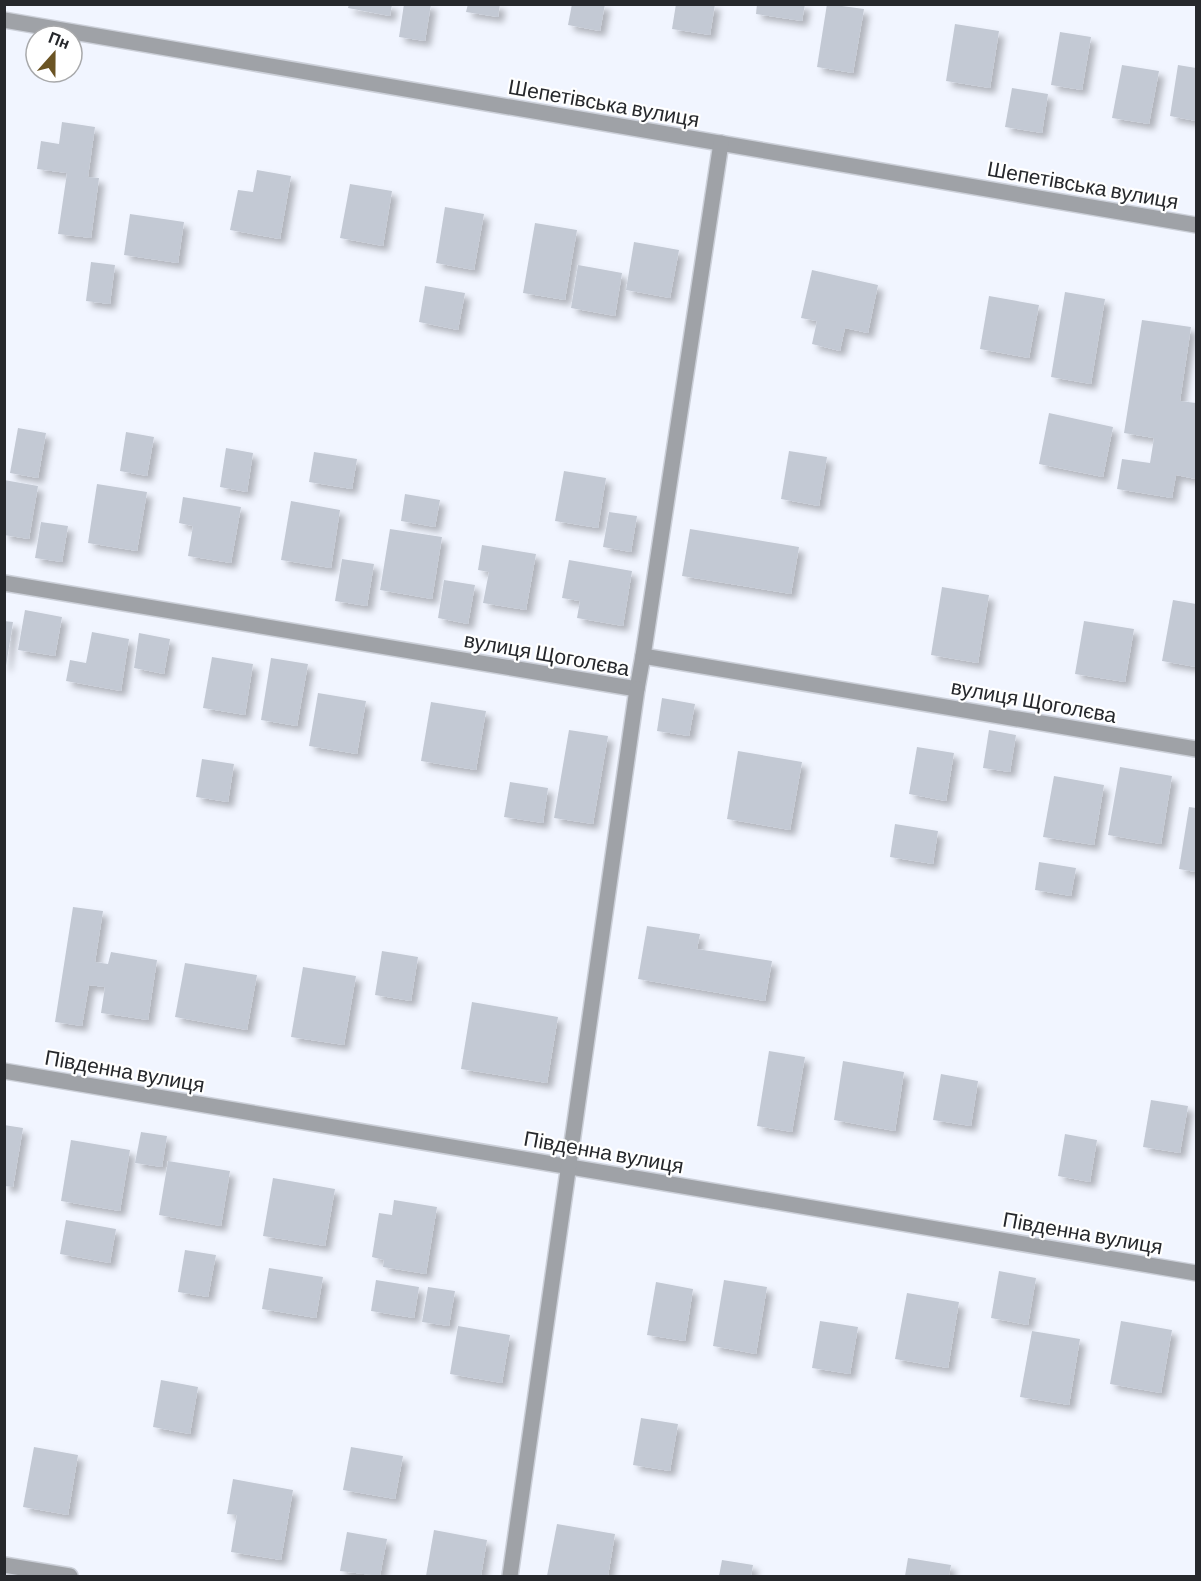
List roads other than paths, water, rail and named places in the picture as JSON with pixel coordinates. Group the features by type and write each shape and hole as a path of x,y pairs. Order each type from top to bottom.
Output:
{"street":[{"name":"Шепетівська вулиця","path":"4,20 1197,225"},
{"path":"643,656 721,143"},
{"name":"вулиця Щоголєва","path":"4,583 637,689 643,656 1197,749"},
{"path":"510,1576 637,689"},
{"name":"Південна вулиця","path":"4,1071 1197,1273"},
{"path":"4,1565 70,1576"}]}
